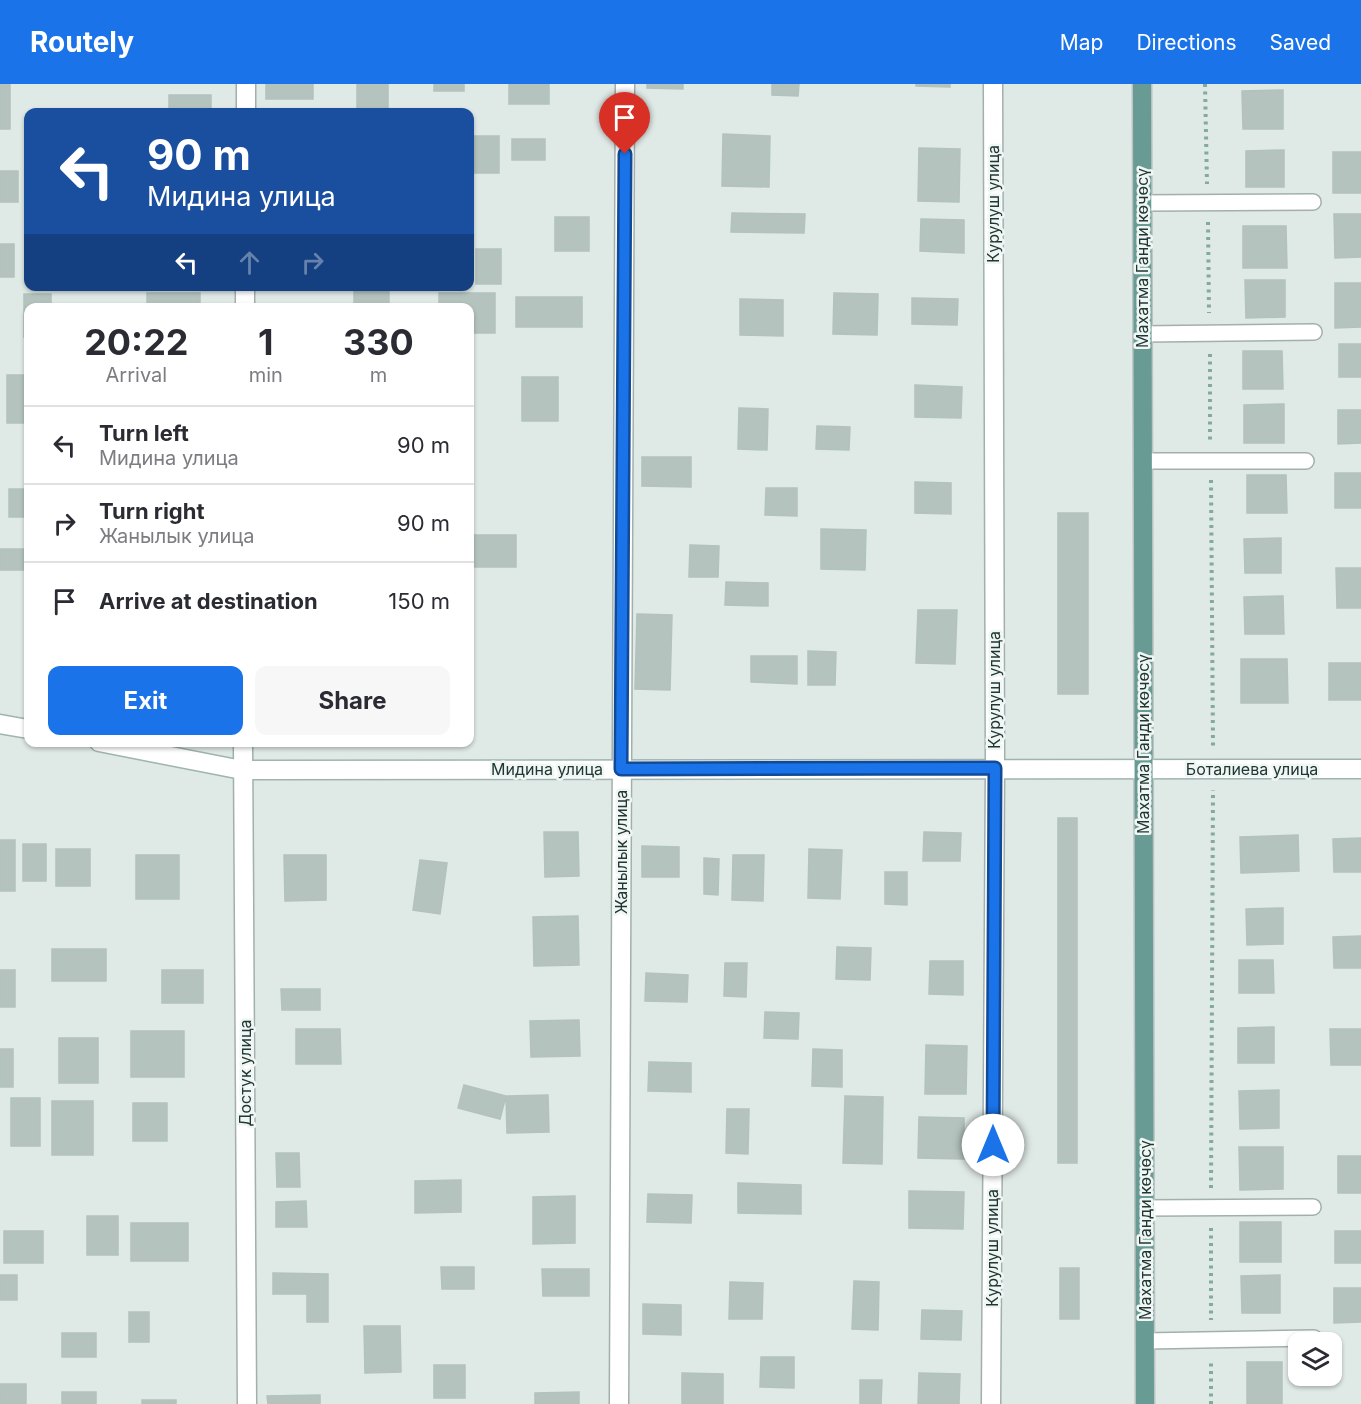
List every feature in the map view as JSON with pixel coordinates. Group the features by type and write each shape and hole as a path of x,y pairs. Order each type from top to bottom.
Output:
{"main road":[{"name":"Махатма Ганди көчөсү","path":"1142,84 1145,1404"}],"street":[{"path":"246,84 246,108"},
{"name":"Жанылык улица","path":"619,1404 625,84"},
{"name":"Курулуш улица","path":"992,1404 995,768 993,84"},
{"path":"0,724 24,728"},
{"name":"Мидина улица","path":"125,747 242,770 1143,769"},
{"name":"Достук улица","path":"243,747 247,1404"},
{"name":"Боталиева улица","path":"1143,769 1361,769"}],"lane":[{"path":"1142,203 1313,202"},
{"path":"1142,334 1314,332"},
{"path":"1143,461 1306,461"},
{"path":"1145,1208 1313,1207"},
{"path":"1145,1341 1288,1339"}],"path":[{"path":"1205,84 1213,746"},
{"path":"1211,1404 1213,790"}],"building":[{"path":"0,84 10,84 10,129 0,129"},
{"path":"266,84 313,84 313,99 266,99"},
{"path":"357,84 388,84 388,108 357,108"},
{"path":"434,84 464,84 464,91 434,91"},
{"path":"509,84 549,84 549,104 509,104"},
{"path":"647,84 683,84 683,89 647,88"},
{"path":"772,84 799,84 798,96 772,95"},
{"path":"916,84 950,84 950,87 916,86"},
{"path":"1283,90 1283,129 1243,129 1242,91"},
{"path":"169,95 211,95 211,108 169,108"},
{"path":"723,134 770,136 769,187 722,186"},
{"path":"474,136 499,136 499,173 474,173"},
{"path":"512,139 545,139 545,160 512,160"},
{"path":"919,148 960,149 959,202 918,201"},
{"path":"1284,150 1284,187 1246,187 1246,151"},
{"path":"1333,152 1361,152 1361,193 1333,193"},
{"path":"0,171 18,171 18,202 0,202"},
{"path":"732,213 805,214 804,233 731,232"},
{"path":"1334,214 1361,214 1361,257 1335,258"},
{"path":"555,217 589,217 589,251 555,251"},
{"path":"921,219 964,220 964,253 920,251"},
{"path":"1243,226 1286,226 1287,268 1243,268"},
{"path":"0,244 14,244 14,277 0,277"},
{"path":"476,249 501,249 501,284 476,284"},
{"path":"1245,280 1285,280 1285,317 1246,318"},
{"path":"1335,283 1361,283 1361,327 1335,328"},
{"path":"354,291 389,291 389,303 354,303"},
{"path":"147,293 200,293 200,303 147,303"},
{"path":"439,293 495,293 495,333 474,333 474,303 439,303"},
{"path":"834,293 878,294 877,335 833,334"},
{"path":"24,294 51,294 51,303 24,303"},
{"path":"516,297 582,297 582,327 516,327"},
{"path":"912,298 958,299 957,325 912,324"},
{"path":"740,299 783,300 783,336 740,335"},
{"path":"1339,344 1361,344 1361,377 1339,377"},
{"path":"1243,351 1282,351 1283,389 1243,389"},
{"path":"7,375 24,375 24,423 7,423"},
{"path":"522,377 558,377 558,421 522,421"},
{"path":"915,385 962,387 961,418 915,417"},
{"path":"1284,404 1284,443 1244,443 1244,405"},
{"path":"739,408 768,409 767,450 738,449"},
{"path":"1338,410 1361,410 1361,443 1338,444"},
{"path":"817,426 850,427 849,450 816,449"},
{"path":"642,457 691,457 691,487 642,486"},
{"path":"1335,473 1361,473 1361,508 1335,508"},
{"path":"1247,475 1286,475 1287,513 1247,513"},
{"path":"915,482 951,483 951,514 915,513"},
{"path":"766,488 797,488 797,516 765,515"},
{"path":"9,489 24,489 24,517 9,517"},
{"path":"1058,513 1088,513 1088,694 1058,694"},
{"path":"821,529 866,530 865,570 821,569"},
{"path":"474,535 516,535 516,567 474,567"},
{"path":"1281,538 1281,573 1245,573 1244,539"},
{"path":"690,545 719,546 718,577 689,577"},
{"path":"0,549 24,549 24,570 0,570"},
{"path":"1336,568 1361,568 1361,608 1337,608"},
{"path":"726,582 768,583 768,606 725,605"},
{"path":"1283,596 1284,634 1245,634 1244,597"},
{"path":"918,610 957,610 955,664 916,663"},
{"path":"637,614 672,615 670,690 635,689"},
{"path":"808,651 836,652 835,685 808,685"},
{"path":"751,656 797,656 797,684 751,682"},
{"path":"1241,659 1287,659 1288,703 1241,703"},
{"path":"1329,663 1361,663 1361,700 1329,700"},
{"path":"1058,818 1077,818 1077,1163 1058,1163"},
{"path":"544,832 578,832 579,876 545,877"},
{"path":"924,832 961,833 960,861 923,861"},
{"path":"1298,835 1299,871 1241,873 1240,837"},
{"path":"1361,838 1361,872 1334,872 1333,839"},
{"path":"0,840 15,840 15,891 0,891"},
{"path":"23,844 46,844 46,881 23,881"},
{"path":"642,846 679,847 679,877 642,877"},
{"path":"56,849 90,849 90,886 56,886"},
{"path":"809,849 842,850 840,899 808,898"},
{"path":"136,855 179,855 179,899 136,899"},
{"path":"284,855 326,855 326,900 285,901"},
{"path":"733,855 764,855 763,901 732,900"},
{"path":"704,858 719,859 718,895 704,894"},
{"path":"420,860 447,863 440,914 413,910"},
{"path":"885,872 907,872 907,905 885,904"},
{"path":"1283,908 1283,944 1247,945 1246,909"},
{"path":"578,916 579,965 534,966 533,917"},
{"path":"1361,936 1361,968 1334,968 1333,937"},
{"path":"837,947 871,948 870,980 836,979"},
{"path":"52,949 106,949 106,981 52,981"},
{"path":"1239,960 1273,960 1274,993 1239,993"},
{"path":"930,961 963,961 963,995 929,994"},
{"path":"725,963 747,963 746,997 724,996"},
{"path":"0,970 15,970 15,1007 0,1007"},
{"path":"162,970 203,970 203,1003 162,1003"},
{"path":"646,973 688,975 687,1002 645,1001"},
{"path":"281,989 320,989 320,1010 282,1010"},
{"path":"765,1012 799,1013 798,1039 764,1038"},
{"path":"579,1020 580,1056 531,1057 530,1021"},
{"path":"1274,1027 1274,1063 1238,1063 1238,1028"},
{"path":"296,1029 340,1029 341,1064 296,1064"},
{"path":"1330,1029 1361,1029 1361,1065 1331,1065"},
{"path":"131,1031 184,1031 184,1077 131,1077"},
{"path":"59,1038 98,1038 98,1083 59,1083"},
{"path":"926,1045 967,1046 966,1094 925,1094"},
{"path":"0,1049 13,1049 13,1087 0,1087"},
{"path":"813,1049 842,1050 842,1087 812,1086"},
{"path":"649,1062 691,1063 691,1092 648,1091"},
{"path":"464,1085 506,1096 500,1119 458,1108"},
{"path":"1279,1090 1279,1128 1240,1129 1239,1091"},
{"path":"548,1095 549,1132 507,1133 506,1096"},
{"path":"845,1096 883,1097 882,1164 843,1163"},
{"path":"11,1098 40,1098 40,1146 11,1146"},
{"path":"52,1101 93,1101 93,1155 52,1155"},
{"path":"133,1103 167,1103 167,1141 133,1141"},
{"path":"727,1109 749,1109 748,1154 726,1153"},
{"path":"919,1117 964,1118 964,1159 918,1158"},
{"path":"1239,1147 1283,1147 1283,1189 1240,1190"},
{"path":"276,1153 299,1153 300,1187 277,1187"},
{"path":"1338,1156 1361,1156 1361,1193 1338,1193"},
{"path":"461,1180 461,1212 415,1213 415,1181"},
{"path":"738,1183 801,1185 801,1214 738,1213"},
{"path":"909,1191 964,1192 963,1229 909,1228"},
{"path":"648,1194 692,1195 691,1223 647,1222"},
{"path":"575,1196 575,1243 533,1244 533,1197"},
{"path":"306,1201 307,1227 276,1227 276,1202"},
{"path":"87,1216 118,1216 118,1255 87,1255"},
{"path":"1240,1222 1281,1222 1281,1262 1240,1262"},
{"path":"131,1223 188,1223 188,1261 131,1261"},
{"path":"4,1231 43,1231 43,1263 4,1263"},
{"path":"1335,1231 1361,1231 1361,1263 1335,1263"},
{"path":"441,1267 474,1267 474,1289 442,1289"},
{"path":"1060,1268 1079,1268 1079,1319 1060,1319"},
{"path":"542,1269 589,1269 589,1296 543,1296"},
{"path":"273,1273 328,1274 328,1322 307,1322 307,1294 273,1294"},
{"path":"0,1275 17,1275 17,1300 0,1300"},
{"path":"1280,1275 1280,1313 1242,1313 1241,1276"},
{"path":"854,1281 879,1282 878,1330 852,1329"},
{"path":"730,1282 763,1283 762,1319 729,1319"},
{"path":"1334,1288 1361,1288 1361,1322 1334,1323"},
{"path":"643,1304 681,1305 681,1335 643,1334"},
{"path":"922,1310 962,1311 961,1340 921,1339"},
{"path":"129,1312 149,1312 149,1342 129,1342"},
{"path":"364,1326 400,1326 401,1372 365,1373"},
{"path":"62,1333 96,1333 96,1357 62,1357"},
{"path":"761,1357 794,1357 794,1388 760,1387"},
{"path":"1247,1362 1282,1362 1282,1404 1247,1404"},
{"path":"434,1365 465,1365 465,1398 434,1398"},
{"path":"682,1373 723,1374 723,1404 682,1404"},
{"path":"919,1373 960,1374 959,1404 918,1404"},
{"path":"860,1380 882,1380 881,1404 860,1404"},
{"path":"0,1384 26,1384 26,1404 0,1404"},
{"path":"62,1392 96,1392 96,1404 62,1404"},
{"path":"579,1392 579,1404 535,1404 535,1393"},
{"path":"320,1395 320,1404 268,1404 267,1396"},
{"path":"142,1400 176,1400 176,1404 142,1404"}],"route":[{"path":"625,154 621,769 995,768 993,1145"}]}
